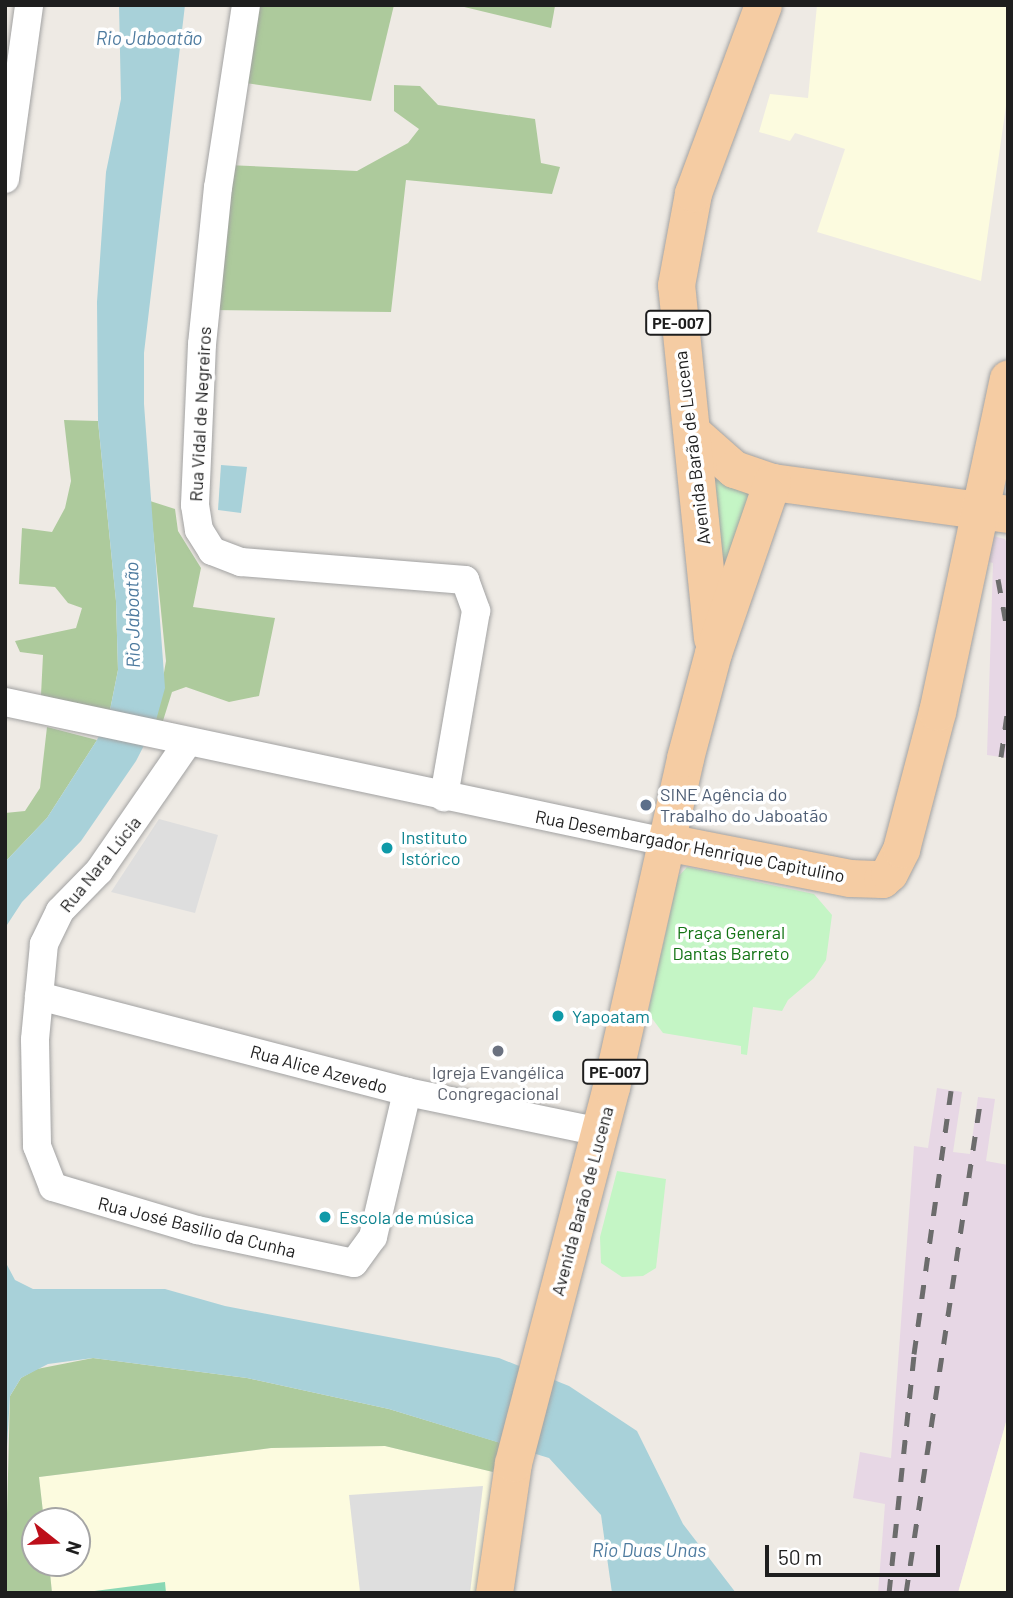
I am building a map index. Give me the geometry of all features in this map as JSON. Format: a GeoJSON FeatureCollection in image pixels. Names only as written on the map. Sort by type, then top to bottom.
{"type":"FeatureCollection","features":[{"type":"Feature","properties":{"kind":"main road","name":"Avenida Barão de Lucena"},"geometry":{"type":"LineString","coordinates":[[713,653],[693,433],[677,315],[682,239],[693,193],[763,5]]}},
{"type":"Feature","properties":{"kind":"main road"},"geometry":{"type":"LineString","coordinates":[[693,433],[734,469],[772,482],[995,512],[1008,379]]}},
{"type":"Feature","properties":{"kind":"main road","name":"Avenida Barão de Lucena"},"geometry":{"type":"LineString","coordinates":[[494,1593],[513,1463],[600,1132],[666,842],[713,653],[772,482]]}},
{"type":"Feature","properties":{"kind":"main road","name":"Rua Desembargador Henrique Capitulino"},"geometry":{"type":"LineString","coordinates":[[666,842],[850,878],[882,879],[889,873],[901,849],[937,712],[995,512]]}},
{"type":"Feature","properties":{"kind":"street"},"geometry":{"type":"LineString","coordinates":[[5,179],[29,5]]}},
{"type":"Feature","properties":{"kind":"street","name":"Rua Vidal de Negreiros"},"geometry":{"type":"LineString","coordinates":[[246,5],[218,187],[202,344],[195,505],[199,530],[212,551],[241,562],[465,580],[476,611],[444,797]]}},
{"type":"Feature","properties":{"kind":"street","name":"Rua Desembargador Henrique Capitulino"},"geometry":{"type":"LineString","coordinates":[[5,702],[666,842]]}},
{"type":"Feature","properties":{"kind":"street","name":"Rua Nara Lúcia"},"geometry":{"type":"LineString","coordinates":[[39,996],[44,944],[60,911],[99,872],[176,740]]}},
{"type":"Feature","properties":{"kind":"street","name":"Rua José Basilio da Cunha"},"geometry":{"type":"LineString","coordinates":[[39,996],[35,1040],[37,1146],[53,1187],[197,1230],[354,1263],[373,1237],[407,1092]]}},
{"type":"Feature","properties":{"kind":"street","name":"Rua Alice Azevedo"},"geometry":{"type":"LineString","coordinates":[[39,996],[407,1092],[600,1132]]}},
{"type":"Feature","properties":{"kind":"shaded area"},"geometry":{"type":"Polygon","coordinates":[[[817,5],[1008,5],[1008,92],[981,281],[817,232],[845,149],[795,133],[790,141],[759,132],[770,94],[808,98],[817,5]]]}},
{"type":"Feature","properties":{"kind":"shaded area"},"geometry":{"type":"Polygon","coordinates":[[[989,535],[1005,539],[1008,546],[1008,758],[987,755],[993,563],[985,561],[989,535]]]}},
{"type":"Feature","properties":{"kind":"shaded area"},"geometry":{"type":"Polygon","coordinates":[[[159,819],[218,835],[195,913],[111,892],[159,819]]]}},
{"type":"Feature","properties":{"kind":"shaded area"},"geometry":{"type":"Polygon","coordinates":[[[937,1088],[962,1092],[953,1152],[970,1154],[978,1097],[995,1099],[986,1161],[1008,1165],[1008,1415],[958,1593],[878,1593],[885,1504],[853,1498],[860,1452],[891,1458],[914,1146],[928,1148],[937,1088]]]}},
{"type":"Feature","properties":{"kind":"shaded area"},"geometry":{"type":"Polygon","coordinates":[[[1008,1415],[1008,1593],[958,1593],[1008,1415]]]}},
{"type":"Feature","properties":{"kind":"shaded area"},"geometry":{"type":"Polygon","coordinates":[[[385,1446],[493,1472],[476,1593],[52,1593],[50,1577],[91,1577],[91,1507],[42,1507],[39,1477],[272,1448],[385,1446]]]}},
{"type":"Feature","properties":{"kind":"shaded area"},"geometry":{"type":"Polygon","coordinates":[[[483,1486],[470,1593],[360,1592],[349,1495],[483,1486]]]}},
{"type":"Feature","properties":{"kind":"green space"},"geometry":{"type":"Polygon","coordinates":[[[250,5],[394,5],[371,101],[239,82],[250,5]]]}},
{"type":"Feature","properties":{"kind":"green space"},"geometry":{"type":"Polygon","coordinates":[[[456,5],[553,5],[555,6],[551,28],[456,5]]]}},
{"type":"Feature","properties":{"kind":"green space"},"geometry":{"type":"Polygon","coordinates":[[[394,85],[420,86],[438,105],[535,119],[541,163],[560,167],[552,194],[406,180],[391,312],[211,310],[227,165],[357,171],[408,143],[419,129],[394,111],[394,85]]]}},
{"type":"Feature","properties":{"kind":"green space"},"geometry":{"type":"Polygon","coordinates":[[[64,420],[98,421],[116,601],[118,670],[109,715],[41,695],[43,655],[20,652],[15,641],[76,628],[82,608],[68,603],[55,587],[19,584],[22,528],[52,532],[65,508],[71,481],[64,420]]]}},
{"type":"Feature","properties":{"kind":"green space"},"geometry":{"type":"Polygon","coordinates":[[[705,469],[737,489],[750,491],[714,612],[705,469]]]}},
{"type":"Feature","properties":{"kind":"green space"},"geometry":{"type":"Polygon","coordinates":[[[150,501],[175,509],[178,531],[201,568],[193,607],[275,618],[259,696],[229,702],[186,687],[172,692],[162,724],[155,724],[166,661],[150,501]]]}},
{"type":"Feature","properties":{"kind":"green space"},"geometry":{"type":"Polygon","coordinates":[[[47,727],[97,740],[47,818],[5,862],[5,813],[25,811],[40,788],[47,727]]]}},
{"type":"Feature","properties":{"kind":"green space","name":"Praça General Dantas Barreto"},"geometry":{"type":"Polygon","coordinates":[[[687,867],[814,894],[832,915],[826,960],[814,978],[788,1000],[782,1011],[753,1007],[747,1055],[741,1054],[741,1046],[663,1033],[648,1013],[678,877],[687,867]]]}},
{"type":"Feature","properties":{"kind":"green space"},"geometry":{"type":"Polygon","coordinates":[[[617,1171],[666,1179],[656,1268],[643,1276],[622,1277],[601,1263],[600,1237],[617,1171]]]}},
{"type":"Feature","properties":{"kind":"green space"},"geometry":{"type":"Polygon","coordinates":[[[93,1358],[247,1378],[389,1409],[501,1443],[493,1472],[385,1446],[271,1448],[39,1477],[42,1507],[21,1507],[21,1577],[50,1577],[52,1593],[5,1593],[10,1396],[21,1378],[37,1369],[93,1358]]]}},
{"type":"Feature","properties":{"kind":"green space"},"geometry":{"type":"Polygon","coordinates":[[[165,1582],[166,1593],[79,1593],[165,1582]]]}},
{"type":"Feature","properties":{"kind":"water","name":"Rio Jaboatão"},"geometry":{"type":"Polygon","coordinates":[[[119,5],[185,5],[144,353],[144,404],[165,688],[155,724],[136,761],[81,841],[22,902],[5,928],[5,862],[47,818],[97,740],[109,715],[118,670],[116,601],[98,421],[97,302],[106,172],[121,99],[119,5]]]}},
{"type":"Feature","properties":{"kind":"water"},"geometry":{"type":"Polygon","coordinates":[[[221,465],[247,467],[241,513],[218,510],[221,465]]]}},
{"type":"Feature","properties":{"kind":"water","name":"Rio Duas Unas"},"geometry":{"type":"Polygon","coordinates":[[[5,1209],[6,1263],[15,1280],[33,1289],[165,1289],[225,1306],[499,1358],[569,1386],[637,1431],[683,1524],[736,1593],[612,1593],[601,1515],[549,1458],[389,1409],[247,1378],[93,1358],[48,1364],[21,1378],[10,1396],[5,1481],[5,1209]]]}},
{"type":"Feature","properties":{"kind":"railway"},"geometry":{"type":"LineString","coordinates":[[998,579],[1008,634]]}},
{"type":"Feature","properties":{"kind":"railway"},"geometry":{"type":"LineString","coordinates":[[1001,757],[1008,707]]}},
{"type":"Feature","properties":{"kind":"railway"},"geometry":{"type":"LineString","coordinates":[[889,1593],[914,1354],[951,1091]]}},
{"type":"Feature","properties":{"kind":"railway"},"geometry":{"type":"LineString","coordinates":[[906,1593],[981,1097]]}},
{"type":"Feature","properties":{"kind":"place","name":"SINE Agência do Trabalho do Jaboatão"},"geometry":{"type":"Point","coordinates":[646,805]}},
{"type":"Feature","properties":{"kind":"place","name":"Instituto Istórico"},"geometry":{"type":"Point","coordinates":[387,848]}},
{"type":"Feature","properties":{"kind":"place","name":"Yapoatam"},"geometry":{"type":"Point","coordinates":[558,1016]}},
{"type":"Feature","properties":{"kind":"place","name":"Igreja Evangélica Congregacional"},"geometry":{"type":"Point","coordinates":[498,1051]}},
{"type":"Feature","properties":{"kind":"place","name":"Escola de música"},"geometry":{"type":"Point","coordinates":[325,1217]}}]}
